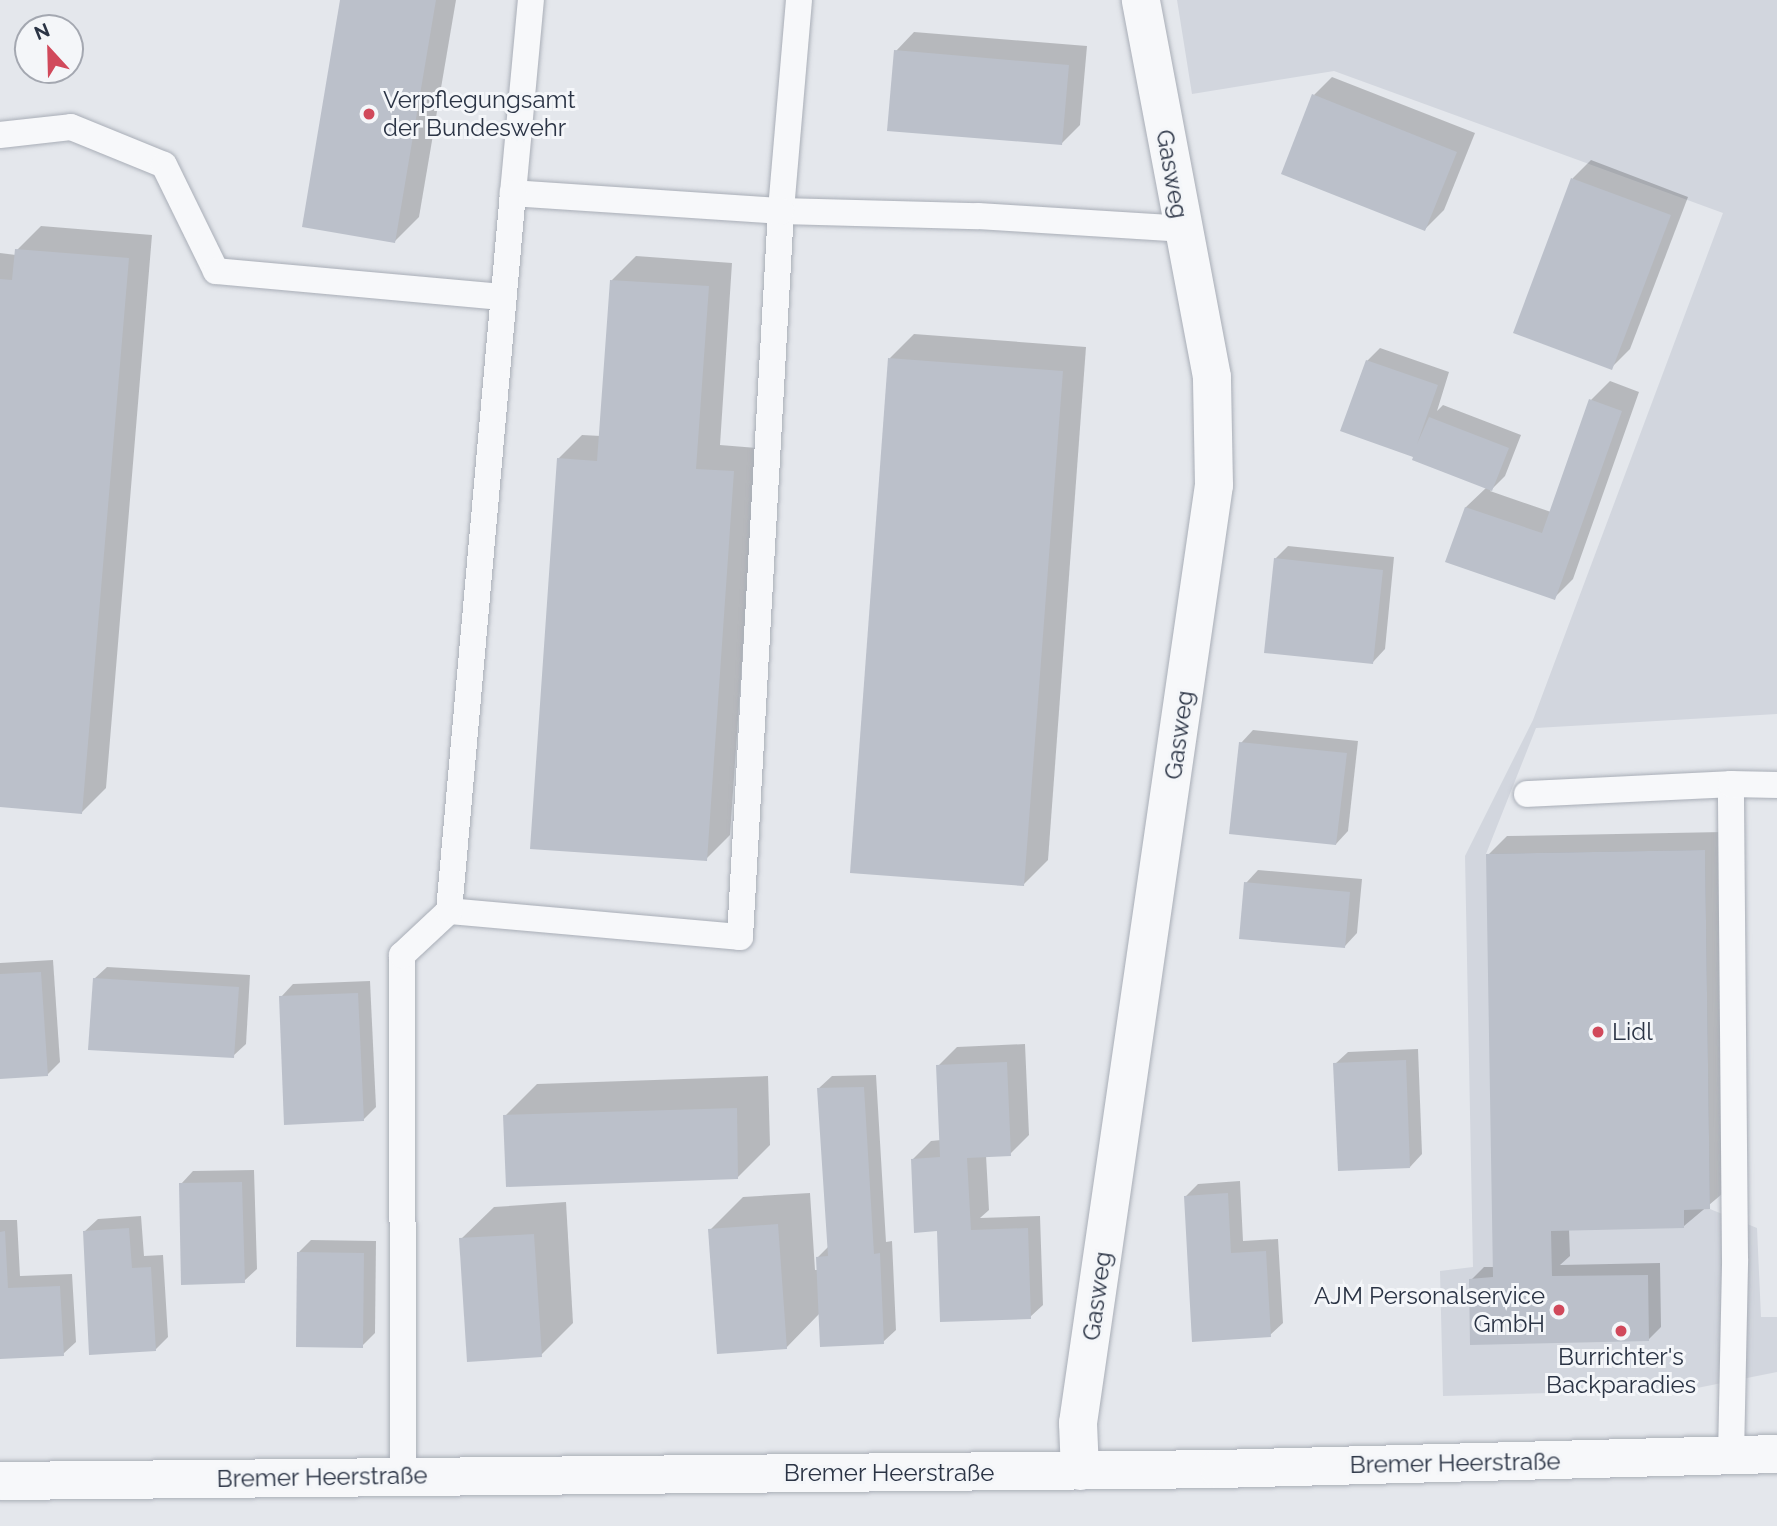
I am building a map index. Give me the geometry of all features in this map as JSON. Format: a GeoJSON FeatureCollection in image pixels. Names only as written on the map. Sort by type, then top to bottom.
{"type":"FeatureCollection","features":[{"type":"Feature","properties":{"kind":"street","name":"Gasweg"},"geometry":{"type":"LineString","coordinates":[[1080,1471],[1078,1423],[1214,485],[1212,377],[1141,0]]}},
{"type":"Feature","properties":{"kind":"street","name":"Bremer Heerstraße"},"geometry":{"type":"LineString","coordinates":[[0,1481],[1080,1471],[1777,1454]]}},
{"type":"Feature","properties":{"kind":"lane"},"geometry":{"type":"LineString","coordinates":[[403,1476],[402,955],[449,911],[531,0]]}},
{"type":"Feature","properties":{"kind":"lane"},"geometry":{"type":"LineString","coordinates":[[449,911],[740,937],[781,211],[799,0]]}},
{"type":"Feature","properties":{"kind":"lane"},"geometry":{"type":"LineString","coordinates":[[0,135],[71,127],[164,165],[216,271],[503,298]]}},
{"type":"Feature","properties":{"kind":"lane"},"geometry":{"type":"LineString","coordinates":[[513,193],[781,211],[978,216],[1182,229]]}},
{"type":"Feature","properties":{"kind":"lane"},"geometry":{"type":"LineString","coordinates":[[1527,794],[1731,784],[1777,785]]}},
{"type":"Feature","properties":{"kind":"lane"},"geometry":{"type":"LineString","coordinates":[[1731,784],[1735,1259],[1731,1456]]}},
{"type":"Feature","properties":{"kind":"shaded area"},"geometry":{"type":"Polygon","coordinates":[[[1177,0],[1777,0],[1777,714],[1536,728],[1486,854],[1705,850],[1710,1209],[1757,1228],[1761,1317],[1777,1317],[1777,1372],[1692,1389],[1443,1396],[1440,1271],[1473,1267],[1465,856],[1533,720],[1723,213],[1334,71],[1192,94],[1177,0]]]}},
{"type":"Feature","properties":{"kind":"building","name":"Verpflegungsamt der Bundeswehr"},"geometry":{"type":"Polygon","coordinates":[[[340,0],[436,0],[395,243],[302,227],[340,0]]]}},
{"type":"Feature","properties":{"kind":"building"},"geometry":{"type":"Polygon","coordinates":[[[894,50],[1069,65],[1062,145],[887,131],[894,50]]]}},
{"type":"Feature","properties":{"kind":"building"},"geometry":{"type":"Polygon","coordinates":[[[1312,94],[1457,152],[1425,231],[1281,174],[1312,94]]]}},
{"type":"Feature","properties":{"kind":"building"},"geometry":{"type":"Polygon","coordinates":[[[1571,178],[1671,215],[1612,370],[1513,333],[1571,178]]]}},
{"type":"Feature","properties":{"kind":"building"},"geometry":{"type":"Polygon","coordinates":[[[15,249],[129,258],[82,814],[0,807],[0,279],[12,280],[15,249]]]}},
{"type":"Feature","properties":{"kind":"building"},"geometry":{"type":"Polygon","coordinates":[[[610,280],[709,286],[696,469],[734,471],[707,861],[530,849],[557,458],[597,461],[610,280]]]}},
{"type":"Feature","properties":{"kind":"building"},"geometry":{"type":"Polygon","coordinates":[[[888,358],[1063,371],[1024,886],[850,873],[888,358]]]}},
{"type":"Feature","properties":{"kind":"building"},"geometry":{"type":"Polygon","coordinates":[[[1366,360],[1438,385],[1417,444],[1429,417],[1509,448],[1492,491],[1412,460],[1413,457],[1340,431],[1366,360]]]}},
{"type":"Feature","properties":{"kind":"building"},"geometry":{"type":"Polygon","coordinates":[[[1589,399],[1622,411],[1555,600],[1445,562],[1465,507],[1542,533],[1589,399]]]}},
{"type":"Feature","properties":{"kind":"building"},"geometry":{"type":"Polygon","coordinates":[[[1274,558],[1383,570],[1373,664],[1264,653],[1274,558]]]}},
{"type":"Feature","properties":{"kind":"building"},"geometry":{"type":"Polygon","coordinates":[[[1239,742],[1347,753],[1336,845],[1229,834],[1239,742]]]}},
{"type":"Feature","properties":{"kind":"building","name":"Lidl"},"geometry":{"type":"Polygon","coordinates":[[[1705,850],[1710,1209],[1684,1210],[1684,1228],[1551,1231],[1552,1276],[1648,1275],[1649,1341],[1470,1345],[1469,1279],[1493,1277],[1486,854],[1705,850]]]}},
{"type":"Feature","properties":{"kind":"building"},"geometry":{"type":"Polygon","coordinates":[[[1244,882],[1350,892],[1345,948],[1239,939],[1244,882]]]}},
{"type":"Feature","properties":{"kind":"building"},"geometry":{"type":"Polygon","coordinates":[[[41,972],[48,1076],[0,1079],[0,974],[41,972]]]}},
{"type":"Feature","properties":{"kind":"building"},"geometry":{"type":"Polygon","coordinates":[[[93,978],[239,987],[234,1058],[88,1050],[93,978]]]}},
{"type":"Feature","properties":{"kind":"building"},"geometry":{"type":"Polygon","coordinates":[[[358,993],[364,1121],[284,1125],[279,996],[358,993]]]}},
{"type":"Feature","properties":{"kind":"building"},"geometry":{"type":"Polygon","coordinates":[[[1406,1060],[1410,1168],[1338,1171],[1333,1063],[1406,1060]]]}},
{"type":"Feature","properties":{"kind":"building"},"geometry":{"type":"Polygon","coordinates":[[[1007,1062],[1011,1156],[967,1158],[971,1230],[1028,1228],[1031,1319],[940,1322],[937,1231],[914,1233],[911,1159],[940,1157],[936,1065],[1007,1062]]]}},
{"type":"Feature","properties":{"kind":"building"},"geometry":{"type":"Polygon","coordinates":[[[864,1087],[874,1254],[880,1253],[884,1344],[820,1347],[816,1257],[828,1256],[817,1088],[864,1087]]]}},
{"type":"Feature","properties":{"kind":"building"},"geometry":{"type":"Polygon","coordinates":[[[737,1108],[738,1179],[506,1187],[503,1115],[737,1108]]]}},
{"type":"Feature","properties":{"kind":"building"},"geometry":{"type":"Polygon","coordinates":[[[242,1182],[245,1283],[181,1285],[179,1183],[242,1182]]]}},
{"type":"Feature","properties":{"kind":"building"},"geometry":{"type":"Polygon","coordinates":[[[1228,1193],[1231,1253],[1266,1251],[1271,1337],[1192,1342],[1184,1196],[1228,1193]]]}},
{"type":"Feature","properties":{"kind":"building"},"geometry":{"type":"Polygon","coordinates":[[[778,1224],[787,1349],[717,1354],[708,1229],[778,1224]]]}},
{"type":"Feature","properties":{"kind":"building"},"geometry":{"type":"Polygon","coordinates":[[[129,1228],[132,1268],[151,1267],[156,1351],[89,1355],[83,1231],[129,1228]]]}},
{"type":"Feature","properties":{"kind":"building"},"geometry":{"type":"Polygon","coordinates":[[[5,1231],[8,1288],[60,1286],[64,1356],[0,1359],[0,1232],[5,1231]]]}},
{"type":"Feature","properties":{"kind":"building"},"geometry":{"type":"Polygon","coordinates":[[[534,1234],[542,1357],[467,1362],[459,1238],[534,1234]]]}},
{"type":"Feature","properties":{"kind":"building"},"geometry":{"type":"Polygon","coordinates":[[[297,1252],[364,1253],[363,1348],[296,1347],[297,1252]]]}},
{"type":"Feature","properties":{"kind":"place","name":"Verpflegungsamt der Bundeswehr"},"geometry":{"type":"Point","coordinates":[369,114]}},
{"type":"Feature","properties":{"kind":"place","name":"Lidl"},"geometry":{"type":"Point","coordinates":[1598,1032]}},
{"type":"Feature","properties":{"kind":"place","name":"AJM Personalservice GmbH"},"geometry":{"type":"Point","coordinates":[1559,1310]}},
{"type":"Feature","properties":{"kind":"place","name":"Burrichter's Backparadies"},"geometry":{"type":"Point","coordinates":[1621,1331]}}]}
